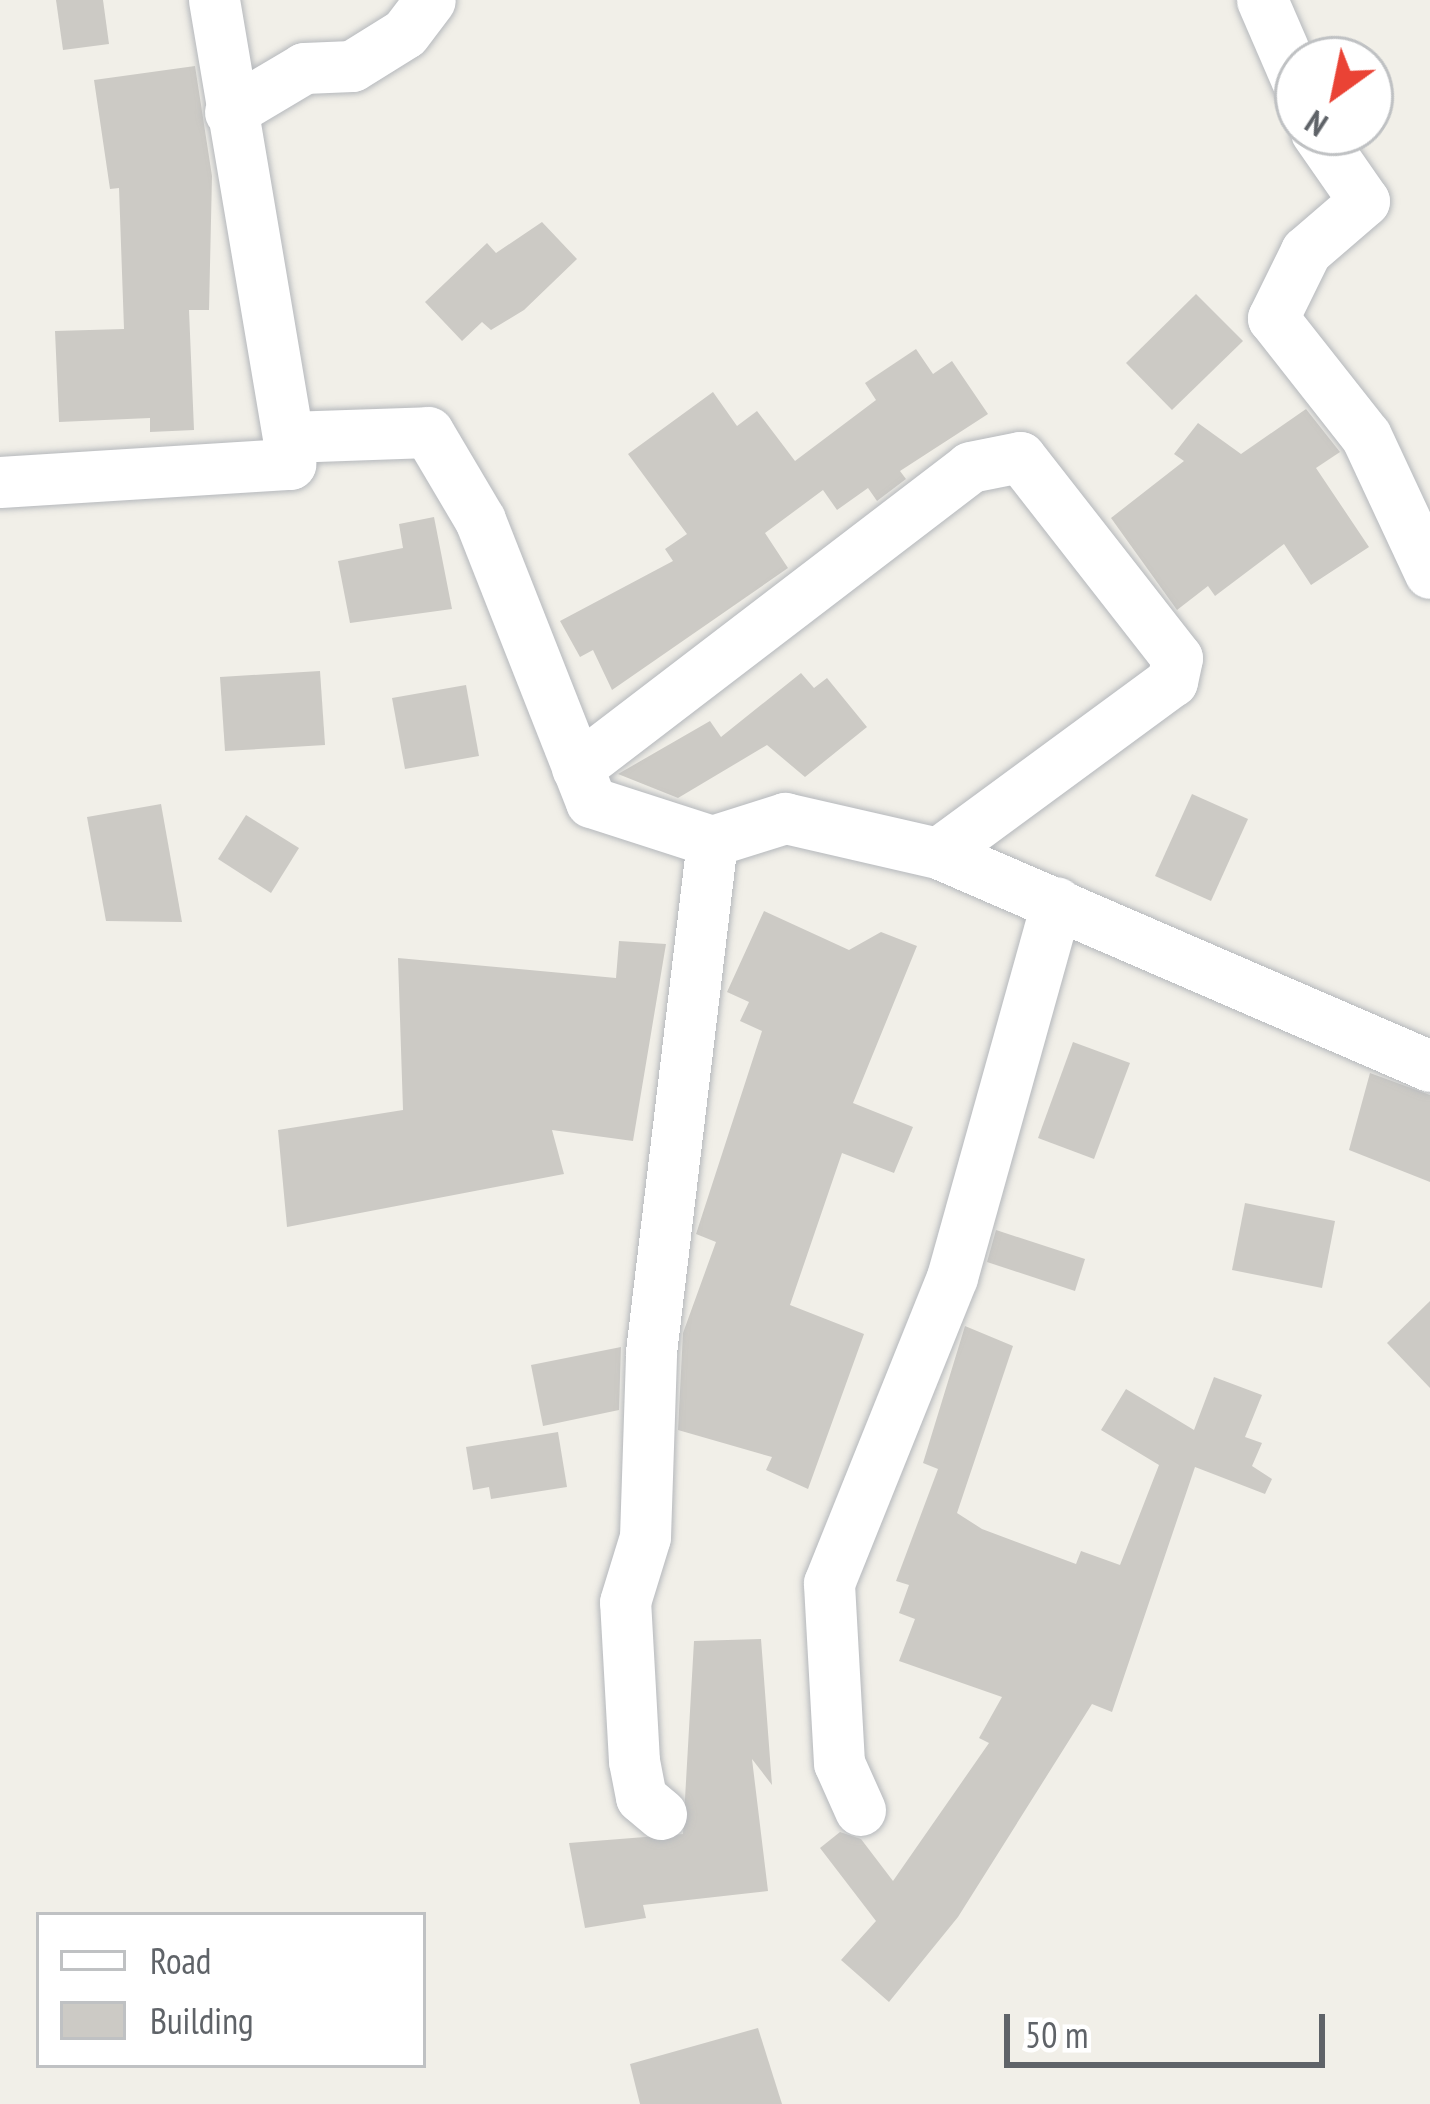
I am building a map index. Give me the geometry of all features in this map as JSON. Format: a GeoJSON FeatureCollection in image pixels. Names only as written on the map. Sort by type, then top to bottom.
{"type":"FeatureCollection","features":[{"type":"Feature","properties":{"kind":"street"},"geometry":{"type":"LineString","coordinates":[[0,482],[290,464],[214,0]]}},
{"type":"Feature","properties":{"kind":"street"},"geometry":{"type":"LineString","coordinates":[[230,112],[304,68],[352,66],[405,33],[430,0]]}},
{"type":"Feature","properties":{"kind":"street"},"geometry":{"type":"LineString","coordinates":[[1262,0],[1278,36]]}},
{"type":"Feature","properties":{"kind":"street"},"geometry":{"type":"LineString","coordinates":[[1333,156],[1364,201],[1306,251],[1273,318],[1366,436],[1430,573]]}},
{"type":"Feature","properties":{"kind":"street"},"geometry":{"type":"LineString","coordinates":[[288,437],[428,433],[480,520],[591,802],[712,841],[785,818],[938,853],[1430,1066]]}},
{"type":"Feature","properties":{"kind":"street"},"geometry":{"type":"LineString","coordinates":[[578,768],[970,467],[1020,457],[1177,658],[1172,681],[938,853]]}},
{"type":"Feature","properties":{"kind":"street"},"geometry":{"type":"LineString","coordinates":[[661,1814],[641,1797],[634,1760],[625,1602],[645,1537],[651,1352],[712,841]]}},
{"type":"Feature","properties":{"kind":"street"},"geometry":{"type":"LineString","coordinates":[[860,1810],[839,1763],[829,1583],[952,1277],[1057,902]]}},
{"type":"Feature","properties":{"kind":"building"},"geometry":{"type":"Polygon","coordinates":[[[56,0],[103,0],[109,44],[63,50],[56,0]]]}},
{"type":"Feature","properties":{"kind":"building"},"geometry":{"type":"Polygon","coordinates":[[[195,66],[212,176],[209,310],[189,310],[194,430],[150,432],[150,418],[59,422],[55,331],[124,329],[119,188],[110,189],[94,80],[195,66]]]}},
{"type":"Feature","properties":{"kind":"building"},"geometry":{"type":"Polygon","coordinates":[[[542,222],[577,259],[524,310],[491,330],[482,322],[462,341],[425,302],[487,243],[496,253],[542,222]]]}},
{"type":"Feature","properties":{"kind":"building"},"geometry":{"type":"Polygon","coordinates":[[[1196,294],[1243,341],[1172,410],[1126,363],[1196,294]]]}},
{"type":"Feature","properties":{"kind":"building"},"geometry":{"type":"Polygon","coordinates":[[[916,349],[933,374],[952,361],[988,414],[900,471],[906,479],[877,501],[868,488],[837,510],[823,490],[765,533],[788,568],[612,690],[593,650],[580,657],[560,621],[673,561],[665,549],[687,534],[628,454],[713,392],[737,426],[757,411],[795,461],[876,400],[865,383],[916,349]]]}},
{"type":"Feature","properties":{"kind":"building"},"geometry":{"type":"Polygon","coordinates":[[[1306,409],[1340,452],[1316,468],[1369,547],[1311,585],[1284,544],[1215,596],[1208,586],[1177,610],[1111,518],[1184,461],[1174,454],[1198,423],[1241,454],[1306,409]]]}},
{"type":"Feature","properties":{"kind":"building"},"geometry":{"type":"Polygon","coordinates":[[[434,517],[452,609],[350,623],[338,561],[403,548],[399,524],[434,517]]]}},
{"type":"Feature","properties":{"kind":"building"},"geometry":{"type":"Polygon","coordinates":[[[320,671],[325,745],[225,751],[220,677],[320,671]]]}},
{"type":"Feature","properties":{"kind":"building"},"geometry":{"type":"Polygon","coordinates":[[[801,673],[814,688],[827,678],[867,727],[805,777],[767,745],[678,798],[618,774],[710,721],[721,737],[801,673]]]}},
{"type":"Feature","properties":{"kind":"building"},"geometry":{"type":"Polygon","coordinates":[[[466,685],[479,756],[405,769],[392,698],[466,685]]]}},
{"type":"Feature","properties":{"kind":"building"},"geometry":{"type":"Polygon","coordinates":[[[1192,794],[1248,819],[1211,901],[1155,876],[1192,794]]]}},
{"type":"Feature","properties":{"kind":"building"},"geometry":{"type":"Polygon","coordinates":[[[161,804],[182,922],[106,921],[87,817],[161,804]]]}},
{"type":"Feature","properties":{"kind":"building"},"geometry":{"type":"Polygon","coordinates":[[[246,815],[299,848],[271,893],[218,859],[246,815]]]}},
{"type":"Feature","properties":{"kind":"building"},"geometry":{"type":"Polygon","coordinates":[[[764,911],[849,950],[881,932],[917,946],[853,1103],[913,1127],[894,1173],[842,1153],[790,1305],[864,1334],[808,1489],[766,1470],[772,1457],[678,1430],[683,1333],[716,1242],[696,1234],[762,1031],[740,1021],[749,1002],[727,992],[764,911]]]}},
{"type":"Feature","properties":{"kind":"building"},"geometry":{"type":"Polygon","coordinates":[[[619,941],[666,944],[633,1141],[552,1130],[564,1174],[287,1227],[278,1130],[403,1110],[398,958],[616,978],[619,941]]]}},
{"type":"Feature","properties":{"kind":"building"},"geometry":{"type":"Polygon","coordinates":[[[1073,1042],[1130,1063],[1094,1159],[1038,1138],[1073,1042]]]}},
{"type":"Feature","properties":{"kind":"building"},"geometry":{"type":"Polygon","coordinates":[[[1370,1073],[1430,1095],[1430,1182],[1349,1150],[1370,1073]]]}},
{"type":"Feature","properties":{"kind":"building"},"geometry":{"type":"Polygon","coordinates":[[[1245,1203],[1335,1221],[1322,1288],[1232,1270],[1245,1203]]]}},
{"type":"Feature","properties":{"kind":"building"},"geometry":{"type":"Polygon","coordinates":[[[996,1230],[1085,1259],[1075,1291],[987,1262],[996,1230]]]}},
{"type":"Feature","properties":{"kind":"building"},"geometry":{"type":"Polygon","coordinates":[[[1430,1301],[1430,1388],[1387,1343],[1430,1301]]]}},
{"type":"Feature","properties":{"kind":"building"},"geometry":{"type":"Polygon","coordinates":[[[965,1326],[1013,1346],[957,1513],[982,1529],[1076,1564],[1081,1551],[1120,1565],[1159,1465],[1101,1430],[1126,1389],[1194,1430],[1214,1377],[1262,1395],[1245,1437],[1262,1443],[1252,1466],[1272,1479],[1265,1494],[1195,1467],[1112,1712],[1092,1704],[958,1917],[889,2002],[841,1960],[876,1921],[820,1848],[840,1832],[861,1839],[893,1881],[989,1743],[979,1738],[1002,1697],[899,1661],[915,1619],[899,1613],[909,1585],[896,1581],[938,1469],[923,1463],[965,1326]]]}},
{"type":"Feature","properties":{"kind":"building"},"geometry":{"type":"Polygon","coordinates":[[[621,1347],[619,1410],[543,1426],[531,1365],[621,1347]]]}},
{"type":"Feature","properties":{"kind":"building"},"geometry":{"type":"Polygon","coordinates":[[[558,1432],[567,1487],[491,1499],[489,1487],[473,1490],[466,1447],[558,1432]]]}},
{"type":"Feature","properties":{"kind":"building"},"geometry":{"type":"Polygon","coordinates":[[[761,1639],[772,1785],[752,1759],[768,1891],[643,1905],[646,1918],[585,1928],[569,1843],[683,1834],[694,1641],[761,1639]]]}},
{"type":"Feature","properties":{"kind":"building"},"geometry":{"type":"Polygon","coordinates":[[[758,2028],[782,2104],[640,2104],[630,2064],[758,2028]]]}}]}
